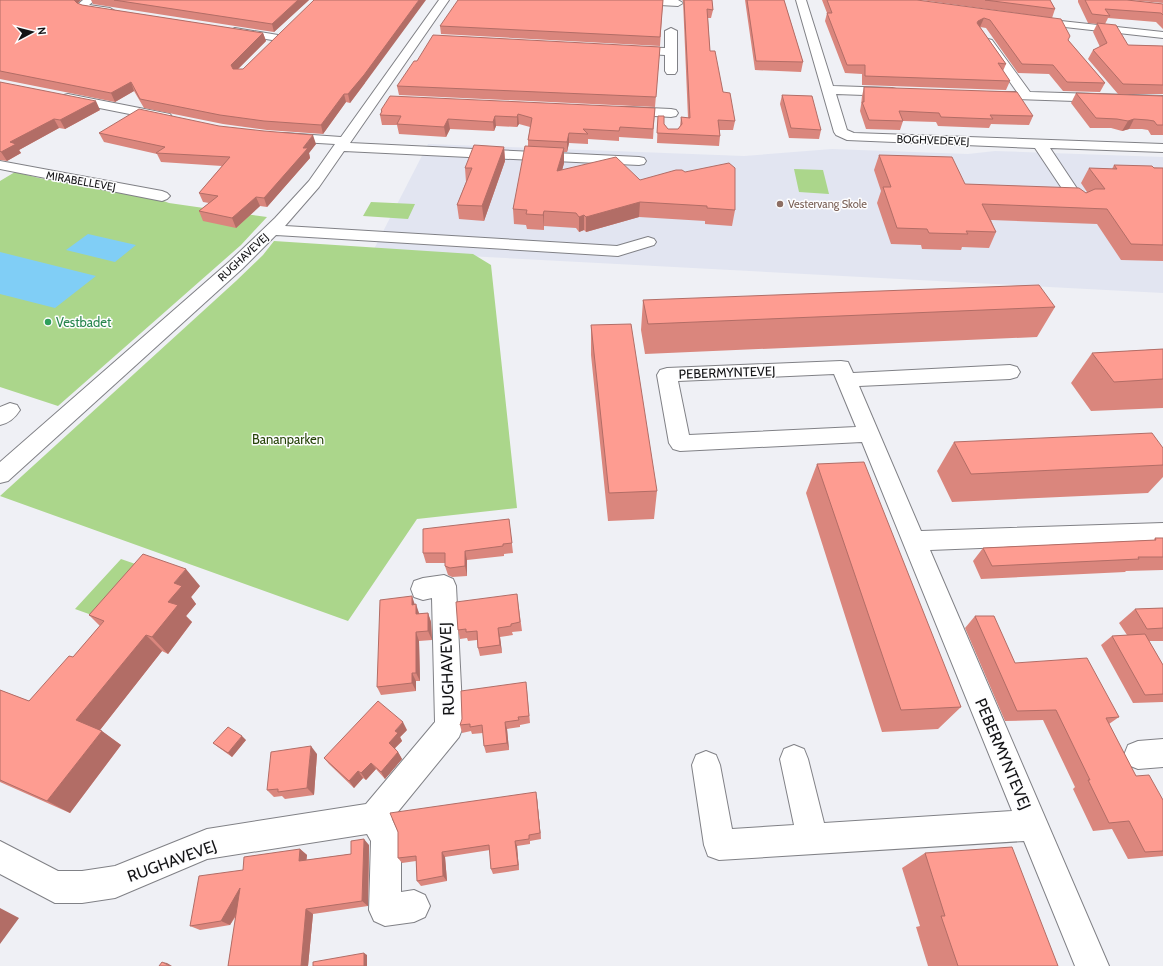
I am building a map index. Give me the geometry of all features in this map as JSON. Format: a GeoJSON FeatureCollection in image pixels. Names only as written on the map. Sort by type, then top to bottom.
{"type":"FeatureCollection","features":[{"type":"Feature","properties":{"kind":"street"},"geometry":{"type":"LineString","coordinates":[[90,0],[82,5],[86,8],[124,14]]}},
{"type":"Feature","properties":{"kind":"street","name":"RUGHAVEVEJ"},"geometry":{"type":"LineString","coordinates":[[0,475],[236,265],[272,230],[314,184],[343,144],[383,99],[425,39],[444,0]]}},
{"type":"Feature","properties":{"kind":"street"},"geometry":{"type":"LineString","coordinates":[[623,0],[678,3]]}},
{"type":"Feature","properties":{"kind":"street","name":"BOGHVEDEVEJ"},"geometry":{"type":"LineString","coordinates":[[801,0],[841,132],[852,137],[1163,148]]}},
{"type":"Feature","properties":{"kind":"street"},"geometry":{"type":"LineString","coordinates":[[1024,19],[1086,28],[1163,35]]}},
{"type":"Feature","properties":{"kind":"street"},"geometry":{"type":"LineString","coordinates":[[224,30],[280,35],[267,48]]}},
{"type":"Feature","properties":{"kind":"street"},"geometry":{"type":"LineString","coordinates":[[671,31],[671,71]]}},
{"type":"Feature","properties":{"kind":"street"},"geometry":{"type":"LineString","coordinates":[[981,31],[1026,96]]}},
{"type":"Feature","properties":{"kind":"street"},"geometry":{"type":"LineString","coordinates":[[615,49],[671,52]]}},
{"type":"Feature","properties":{"kind":"street"},"geometry":{"type":"LineString","coordinates":[[1105,88],[1114,99]]}},
{"type":"Feature","properties":{"kind":"street"},"geometry":{"type":"LineString","coordinates":[[829,90],[908,93]]}},
{"type":"Feature","properties":{"kind":"street"},"geometry":{"type":"LineString","coordinates":[[54,95],[177,120]]}},
{"type":"Feature","properties":{"kind":"street"},"geometry":{"type":"LineString","coordinates":[[979,95],[1163,100]]}},
{"type":"Feature","properties":{"kind":"street"},"geometry":{"type":"LineString","coordinates":[[617,110],[671,108],[672,127]]}},
{"type":"Feature","properties":{"kind":"street"},"geometry":{"type":"LineString","coordinates":[[275,136],[343,144],[639,162]]}},
{"type":"Feature","properties":{"kind":"street"},"geometry":{"type":"LineString","coordinates":[[1040,144],[1078,202]]}},
{"type":"Feature","properties":{"kind":"street","name":"MIRABELLEVEJ"},"geometry":{"type":"LineString","coordinates":[[0,165],[162,196]]}},
{"type":"Feature","properties":{"kind":"street"},"geometry":{"type":"LineString","coordinates":[[272,230],[618,251],[648,242]]}},
{"type":"Feature","properties":{"kind":"street","name":"PEBERMYNTEVEJ"},"geometry":{"type":"LineString","coordinates":[[869,434],[680,444],[667,375],[841,367],[1092,966]]}},
{"type":"Feature","properties":{"kind":"street"},"geometry":{"type":"LineString","coordinates":[[846,380],[1010,372]]}},
{"type":"Feature","properties":{"kind":"street"},"geometry":{"type":"LineString","coordinates":[[914,542],[1163,532]]}},
{"type":"Feature","properties":{"kind":"street","name":"RUGHAVEVEJ"},"geometry":{"type":"LineString","coordinates":[[0,857],[55,886],[82,887],[115,882],[207,844],[374,818],[449,727],[444,586],[423,589]]}},
{"type":"Feature","properties":{"kind":"street"},"geometry":{"type":"LineString","coordinates":[[794,759],[813,839]]}},
{"type":"Feature","properties":{"kind":"street"},"geometry":{"type":"LineString","coordinates":[[706,765],[719,845],[1033,825]]}},
{"type":"Feature","properties":{"kind":"street"},"geometry":{"type":"LineString","coordinates":[[374,818],[386,838],[384,910],[414,906]]}},
{"type":"Feature","properties":{"kind":"shaded area","name":"Vestervang Skole"},"geometry":{"type":"Polygon","coordinates":[[[428,144],[744,156],[832,149],[968,154],[995,151],[1163,157],[1163,293],[373,251],[428,144]]]}},
{"type":"Feature","properties":{"kind":"green space"},"geometry":{"type":"Polygon","coordinates":[[[794,169],[823,170],[829,194],[799,192],[794,169]]]}},
{"type":"Feature","properties":{"kind":"green space","name":"Vestbadet"},"geometry":{"type":"Polygon","coordinates":[[[15,172],[39,178],[158,199],[169,203],[267,217],[241,245],[58,406],[0,387],[0,181],[15,172]]]}},
{"type":"Feature","properties":{"kind":"green space"},"geometry":{"type":"Polygon","coordinates":[[[371,202],[415,204],[408,219],[363,216],[371,202]]]}},
{"type":"Feature","properties":{"kind":"green space","name":"Bananparken"},"geometry":{"type":"Polygon","coordinates":[[[274,241],[473,254],[491,265],[517,508],[417,519],[348,621],[0,496],[236,281],[263,255],[274,241]]]}},
{"type":"Feature","properties":{"kind":"green space"},"geometry":{"type":"Polygon","coordinates":[[[121,559],[144,567],[100,618],[75,609],[121,559]]]}},
{"type":"Feature","properties":{"kind":"water"},"geometry":{"type":"Polygon","coordinates":[[[88,234],[136,245],[115,262],[66,250],[88,234]]]}},
{"type":"Feature","properties":{"kind":"water"},"geometry":{"type":"Polygon","coordinates":[[[0,252],[96,276],[55,308],[0,294],[0,252]]]}},
{"type":"Feature","properties":{"kind":"building"},"geometry":{"type":"Polygon","coordinates":[[[0,0],[74,0],[82,5],[263,33],[231,65],[233,69],[243,69],[314,0],[419,0],[364,75],[348,94],[344,94],[321,125],[264,121],[220,115],[140,99],[131,82],[111,93],[0,71],[0,0]]]}},
{"type":"Feature","properties":{"kind":"building"},"geometry":{"type":"Polygon","coordinates":[[[114,0],[298,0],[272,24],[114,0]]]}},
{"type":"Feature","properties":{"kind":"building"},"geometry":{"type":"Polygon","coordinates":[[[458,0],[663,0],[660,37],[440,26],[458,0]]]}},
{"type":"Feature","properties":{"kind":"building"},"geometry":{"type":"Polygon","coordinates":[[[684,0],[712,0],[713,10],[707,9],[710,51],[715,51],[723,92],[730,93],[735,121],[718,120],[720,136],[657,133],[658,116],[664,116],[664,124],[668,129],[678,129],[682,124],[681,117],[690,118],[684,0]]]}},
{"type":"Feature","properties":{"kind":"building"},"geometry":{"type":"Polygon","coordinates":[[[747,0],[784,0],[803,62],[756,61],[747,0]]]}},
{"type":"Feature","properties":{"kind":"building"},"geometry":{"type":"Polygon","coordinates":[[[827,0],[917,0],[1061,19],[1070,36],[1068,40],[1105,83],[1067,82],[1053,65],[1022,64],[990,20],[984,18],[977,23],[1006,64],[998,63],[1010,81],[865,76],[865,65],[847,65],[827,13],[832,13],[827,0]]]}},
{"type":"Feature","properties":{"kind":"building"},"geometry":{"type":"Polygon","coordinates":[[[985,0],[1050,0],[1055,9],[985,0]]]}},
{"type":"Feature","properties":{"kind":"building"},"geometry":{"type":"Polygon","coordinates":[[[1085,0],[1127,0],[1163,4],[1163,15],[1161,13],[1105,9],[1110,16],[1092,14],[1085,0]]]}},
{"type":"Feature","properties":{"kind":"building"},"geometry":{"type":"Polygon","coordinates":[[[1097,23],[1116,25],[1128,45],[1163,46],[1163,85],[1123,84],[1093,50],[1107,43],[1097,23]]]}},
{"type":"Feature","properties":{"kind":"building"},"geometry":{"type":"Polygon","coordinates":[[[433,35],[660,47],[656,97],[397,86],[414,61],[417,61],[433,35]]]}},
{"type":"Feature","properties":{"kind":"building"},"geometry":{"type":"Polygon","coordinates":[[[0,82],[96,101],[60,120],[54,119],[10,142],[16,144],[1,152],[0,82]]]}},
{"type":"Feature","properties":{"kind":"building"},"geometry":{"type":"Polygon","coordinates":[[[864,87],[1017,92],[1033,116],[990,115],[993,119],[941,117],[939,113],[899,111],[903,121],[869,120],[862,102],[864,102],[864,87]]]}},
{"type":"Feature","properties":{"kind":"building"},"geometry":{"type":"Polygon","coordinates":[[[1076,93],[1163,96],[1163,125],[1157,125],[1154,121],[1148,120],[1134,119],[1128,121],[1096,118],[1076,93]]]}},
{"type":"Feature","properties":{"kind":"building"},"geometry":{"type":"Polygon","coordinates":[[[782,95],[812,96],[821,130],[791,128],[782,95]]]}},
{"type":"Feature","properties":{"kind":"building"},"geometry":{"type":"Polygon","coordinates":[[[390,96],[655,108],[653,129],[620,127],[619,131],[583,129],[588,134],[569,133],[567,142],[528,140],[532,118],[518,114],[517,117],[495,116],[493,122],[448,119],[444,127],[397,124],[401,116],[380,115],[381,110],[390,96]]]}},
{"type":"Feature","properties":{"kind":"building"},"geometry":{"type":"Polygon","coordinates":[[[139,109],[219,126],[313,135],[303,148],[308,148],[264,198],[256,197],[232,218],[199,211],[218,196],[199,193],[230,157],[156,153],[165,147],[99,133],[139,109]]]}},
{"type":"Feature","properties":{"kind":"building"},"geometry":{"type":"Polygon","coordinates":[[[474,145],[504,147],[482,206],[457,205],[472,168],[465,168],[474,145]]]}},
{"type":"Feature","properties":{"kind":"building"},"geometry":{"type":"Polygon","coordinates":[[[525,146],[564,148],[557,171],[616,157],[640,180],[676,170],[682,170],[685,172],[729,163],[735,168],[735,210],[707,208],[707,206],[640,202],[586,217],[584,215],[579,217],[576,213],[544,211],[543,215],[526,214],[527,210],[513,209],[525,146]]]}},
{"type":"Feature","properties":{"kind":"building"},"geometry":{"type":"Polygon","coordinates":[[[879,155],[952,157],[965,184],[1079,188],[1086,193],[1095,189],[1105,189],[1089,168],[1117,169],[1114,165],[1152,166],[1154,168],[1163,168],[1163,245],[1131,244],[1107,209],[982,204],[996,232],[966,231],[968,234],[929,233],[927,229],[897,228],[883,187],[891,187],[879,155]]]}},
{"type":"Feature","properties":{"kind":"building"},"geometry":{"type":"Polygon","coordinates":[[[1039,285],[1055,307],[648,324],[643,300],[1039,285]]]}},
{"type":"Feature","properties":{"kind":"building"},"geometry":{"type":"Polygon","coordinates":[[[631,324],[657,491],[609,493],[591,325],[631,324]]]}},
{"type":"Feature","properties":{"kind":"building"},"geometry":{"type":"Polygon","coordinates":[[[1163,349],[1163,379],[1114,382],[1092,353],[1163,349]]]}},
{"type":"Feature","properties":{"kind":"building"},"geometry":{"type":"Polygon","coordinates":[[[1152,433],[1163,448],[1163,465],[971,474],[954,442],[1152,433]]]}},
{"type":"Feature","properties":{"kind":"building"},"geometry":{"type":"Polygon","coordinates":[[[864,462],[961,707],[901,710],[817,464],[864,462]]]}},
{"type":"Feature","properties":{"kind":"building"},"geometry":{"type":"Polygon","coordinates":[[[509,519],[512,543],[503,544],[503,546],[465,551],[465,566],[450,568],[445,566],[445,553],[423,553],[423,529],[509,519]]]}},
{"type":"Feature","properties":{"kind":"building"},"geometry":{"type":"Polygon","coordinates":[[[1155,538],[1163,538],[1163,557],[1138,557],[1139,559],[992,566],[983,548],[1156,540],[1155,538]]]}},
{"type":"Feature","properties":{"kind":"building"},"geometry":{"type":"Polygon","coordinates":[[[143,554],[186,569],[174,583],[182,586],[168,602],[178,605],[152,637],[146,635],[76,720],[102,731],[47,801],[0,780],[0,690],[29,701],[69,656],[73,657],[104,621],[89,615],[143,554]]]}},
{"type":"Feature","properties":{"kind":"building"},"geometry":{"type":"Polygon","coordinates":[[[517,594],[520,622],[511,624],[511,626],[498,628],[500,645],[478,648],[477,631],[466,632],[466,629],[458,630],[456,602],[517,594]]]}},
{"type":"Feature","properties":{"kind":"building"},"geometry":{"type":"Polygon","coordinates":[[[412,596],[412,605],[416,604],[416,614],[428,613],[428,631],[416,632],[416,673],[412,673],[412,683],[377,687],[380,600],[412,596]]]}},
{"type":"Feature","properties":{"kind":"building"},"geometry":{"type":"Polygon","coordinates":[[[1163,608],[1163,628],[1147,629],[1135,609],[1163,608]]]}},
{"type":"Feature","properties":{"kind":"building"},"geometry":{"type":"Polygon","coordinates":[[[975,616],[994,616],[1015,663],[1087,658],[1119,717],[1106,718],[1136,776],[1149,775],[1163,800],[1163,851],[1145,852],[1129,821],[1109,823],[1056,710],[1017,711],[975,616]]]}},
{"type":"Feature","properties":{"kind":"building"},"geometry":{"type":"Polygon","coordinates":[[[1145,634],[1163,665],[1163,694],[1145,695],[1112,636],[1145,634]]]}},
{"type":"Feature","properties":{"kind":"building"},"geometry":{"type":"Polygon","coordinates":[[[526,682],[529,716],[518,717],[519,720],[505,722],[507,743],[484,746],[482,725],[470,727],[470,724],[460,725],[462,719],[461,691],[526,682]]]}},
{"type":"Feature","properties":{"kind":"building"},"geometry":{"type":"Polygon","coordinates":[[[378,701],[403,722],[395,731],[398,733],[389,743],[398,752],[381,772],[371,763],[361,773],[358,771],[349,781],[324,758],[378,701]]]}},
{"type":"Feature","properties":{"kind":"building"},"geometry":{"type":"Polygon","coordinates":[[[228,727],[242,736],[228,753],[213,743],[228,727]]]}},
{"type":"Feature","properties":{"kind":"building"},"geometry":{"type":"Polygon","coordinates":[[[311,746],[307,788],[278,792],[278,789],[267,790],[271,752],[311,746]]]}},
{"type":"Feature","properties":{"kind":"building"},"geometry":{"type":"Polygon","coordinates":[[[536,792],[540,833],[529,835],[529,839],[515,841],[518,865],[491,869],[489,845],[442,852],[443,876],[417,881],[416,856],[398,858],[398,832],[390,813],[536,792]]]}},
{"type":"Feature","properties":{"kind":"building"},"geometry":{"type":"Polygon","coordinates":[[[364,839],[362,901],[306,909],[301,966],[228,966],[240,888],[221,921],[190,926],[199,876],[243,870],[244,857],[300,849],[299,861],[351,854],[351,841],[364,839]]]}},
{"type":"Feature","properties":{"kind":"building"},"geometry":{"type":"Polygon","coordinates":[[[1012,847],[1058,966],[958,966],[941,916],[945,916],[925,853],[1012,847]]]}},
{"type":"Feature","properties":{"kind":"building"},"geometry":{"type":"Polygon","coordinates":[[[364,953],[364,966],[313,966],[313,962],[364,953]]]}},
{"type":"Feature","properties":{"kind":"building"},"geometry":{"type":"Polygon","coordinates":[[[162,962],[170,966],[159,966],[162,962]]]}},
{"type":"Feature","properties":{"kind":"place","name":"Vestervang Skole"},"geometry":{"type":"Point","coordinates":[780,204]}},
{"type":"Feature","properties":{"kind":"place","name":"Vestbadet"},"geometry":{"type":"Point","coordinates":[48,322]}}]}
